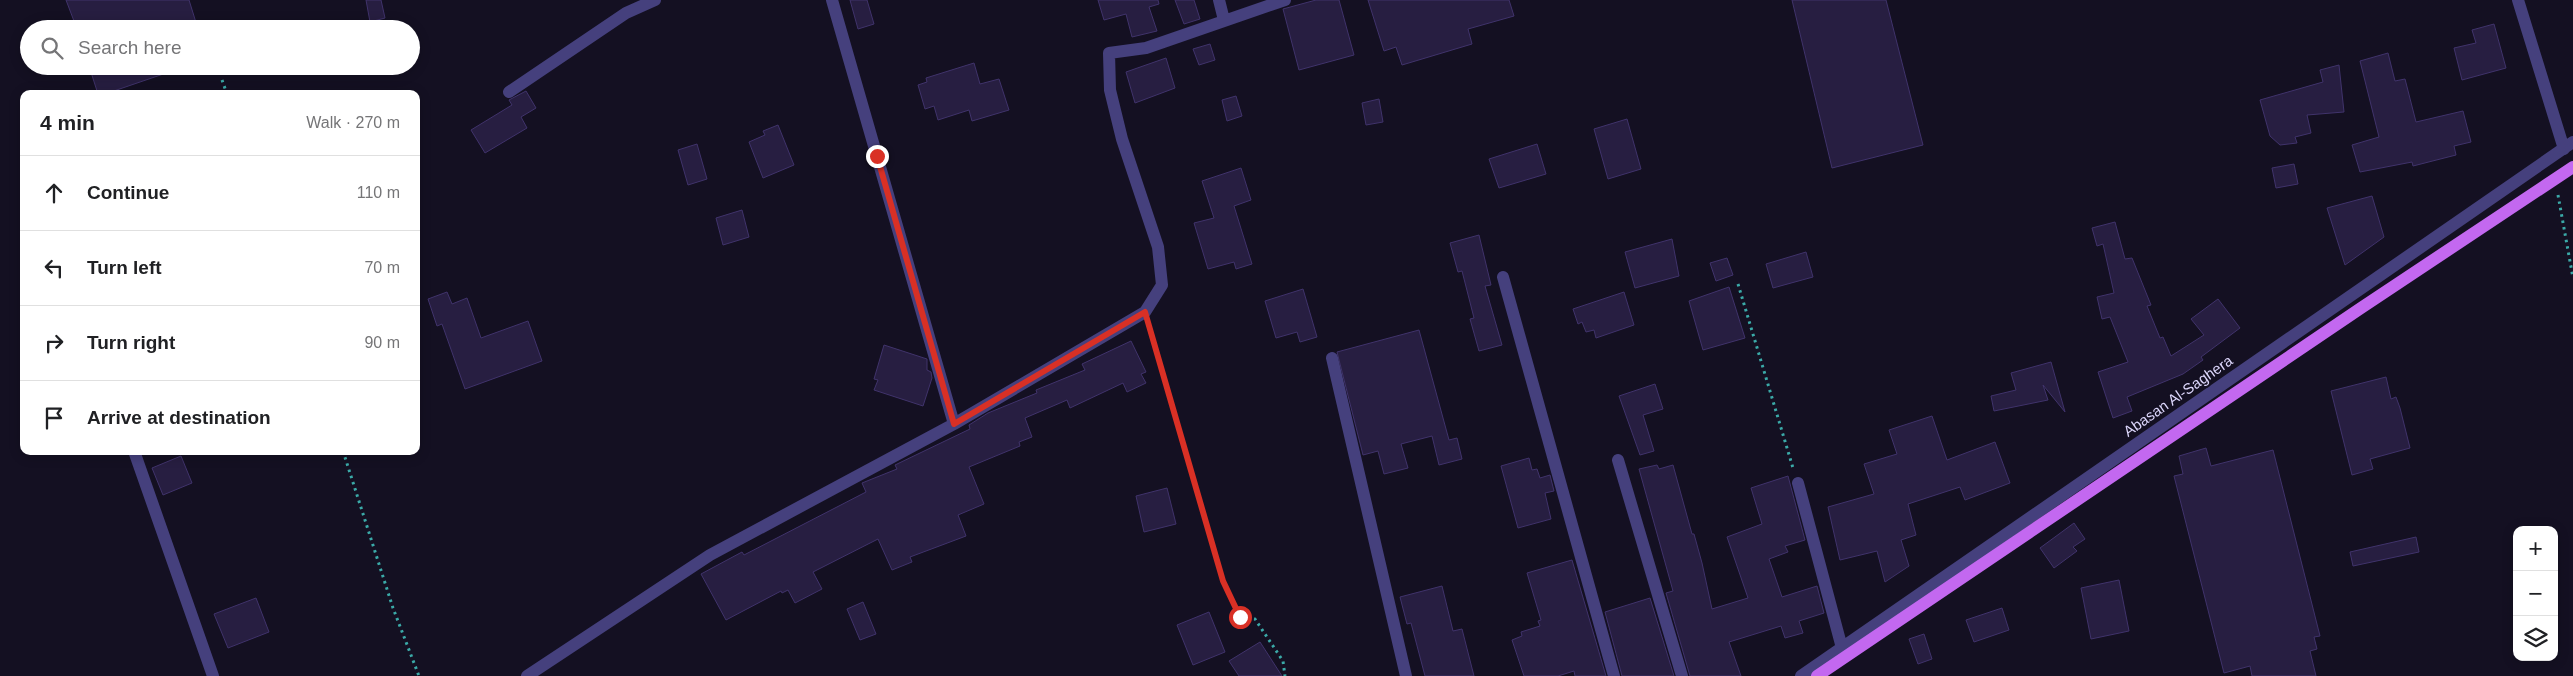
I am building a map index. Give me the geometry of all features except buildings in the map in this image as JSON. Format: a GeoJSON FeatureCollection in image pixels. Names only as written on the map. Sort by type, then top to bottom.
{"type":"FeatureCollection","features":[{"type":"Feature","properties":{"kind":"main road","name":"Abasan Al-Saghera"},"geometry":{"type":"LineString","coordinates":[[1816,676],[2328,329],[2573,167]]}},
{"type":"Feature","properties":{"kind":"street"},"geometry":{"type":"LineString","coordinates":[[509,92],[626,13],[655,0]]}},
{"type":"Feature","properties":{"kind":"street"},"geometry":{"type":"LineString","coordinates":[[832,0],[954,424]]}},
{"type":"Feature","properties":{"kind":"street"},"geometry":{"type":"LineString","coordinates":[[1219,0],[1224,20]]}},
{"type":"Feature","properties":{"kind":"street"},"geometry":{"type":"LineString","coordinates":[[527,676],[710,555],[954,424],[1145,312],[1162,285],[1158,247],[1122,139],[1110,90],[1109,54],[1146,48],[1285,0]]}},
{"type":"Feature","properties":{"kind":"street"},"geometry":{"type":"LineString","coordinates":[[2518,0],[2568,146]]}},
{"type":"Feature","properties":{"kind":"street","name":"Abasan Al-Saghera"},"geometry":{"type":"LineString","coordinates":[[1801,676],[2568,146]]}},
{"type":"Feature","properties":{"kind":"street"},"geometry":{"type":"LineString","coordinates":[[1503,276],[1614,676]]}},
{"type":"Feature","properties":{"kind":"street"},"geometry":{"type":"LineString","coordinates":[[1332,358],[1406,676]]}},
{"type":"Feature","properties":{"kind":"street"},"geometry":{"type":"LineString","coordinates":[[135,455],[213,676]]}},
{"type":"Feature","properties":{"kind":"street"},"geometry":{"type":"LineString","coordinates":[[1618,460],[1682,676]]}},
{"type":"Feature","properties":{"kind":"street"},"geometry":{"type":"LineString","coordinates":[[1798,483],[1842,648]]}},
{"type":"Feature","properties":{"kind":"path"},"geometry":{"type":"LineString","coordinates":[[222,80],[226,90]]}},
{"type":"Feature","properties":{"kind":"path"},"geometry":{"type":"LineString","coordinates":[[2555,180],[2573,278]]}},
{"type":"Feature","properties":{"kind":"path"},"geometry":{"type":"LineString","coordinates":[[1738,284],[1798,483]]}},
{"type":"Feature","properties":{"kind":"path"},"geometry":{"type":"LineString","coordinates":[[1145,312],[1223,581],[1240,617],[1255,620],[1283,661],[1285,676]]}},
{"type":"Feature","properties":{"kind":"path"},"geometry":{"type":"LineString","coordinates":[[344,455],[393,608],[419,676]]}},
{"type":"Feature","properties":{"kind":"route"},"geometry":{"type":"LineString","coordinates":[[877,156],[954,424],[1145,312],[1223,581],[1240,617]]}}]}
